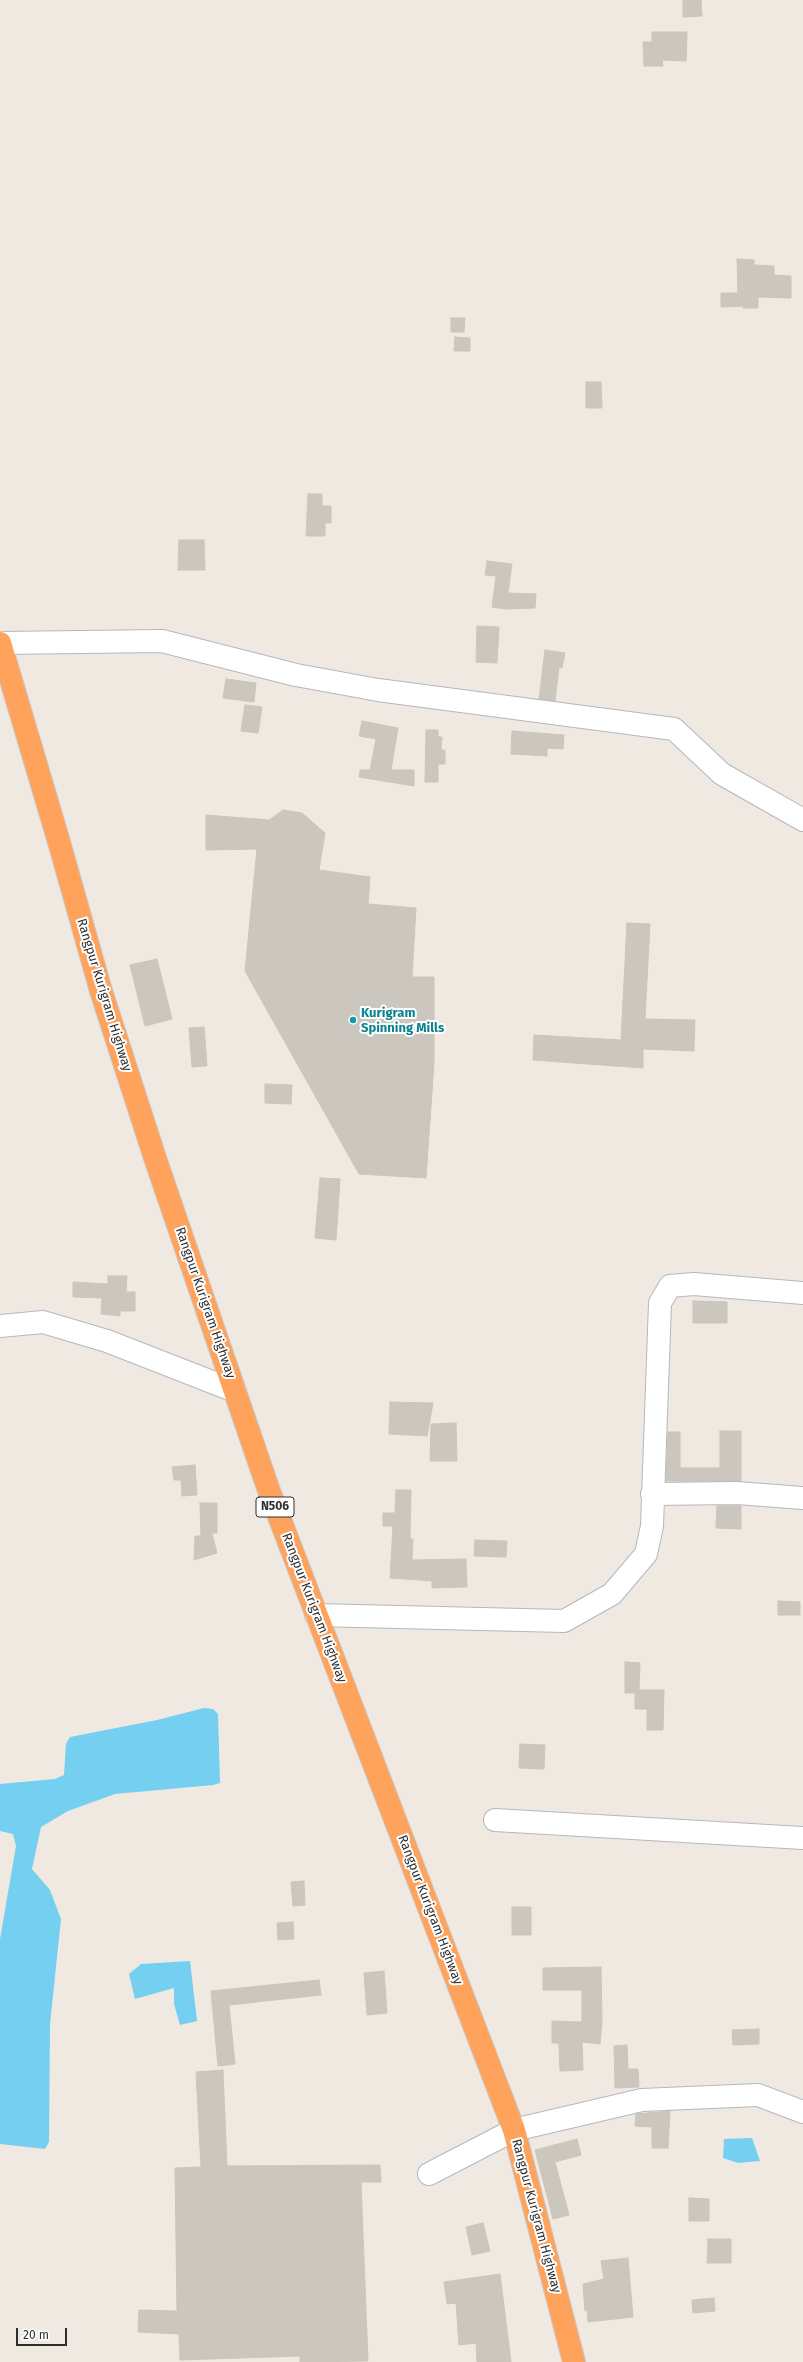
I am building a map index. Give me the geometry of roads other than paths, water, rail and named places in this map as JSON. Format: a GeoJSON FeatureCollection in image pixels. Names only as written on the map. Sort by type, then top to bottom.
{"type":"FeatureCollection","features":[{"type":"Feature","properties":{"kind":"highway","name":"Rangpur Kurigram Highway"},"geometry":{"type":"LineString","coordinates":[[0,643],[101,991],[156,1162],[268,1488],[514,2130],[574,2362]]}},
{"type":"Feature","properties":{"kind":"street"},"geometry":{"type":"LineString","coordinates":[[0,643],[162,641],[296,675],[378,690],[674,729],[722,774],[803,820]]}},
{"type":"Feature","properties":{"kind":"street"},"geometry":{"type":"LineString","coordinates":[[316,1615],[564,1622],[612,1594],[646,1554],[652,1526],[660,1303],[670,1286],[694,1284],[803,1293]]}},
{"type":"Feature","properties":{"kind":"street"},"geometry":{"type":"LineString","coordinates":[[0,1326],[43,1322],[107,1341],[235,1391]]}},
{"type":"Feature","properties":{"kind":"street"},"geometry":{"type":"LineString","coordinates":[[652,1494],[737,1493],[803,1498]]}},
{"type":"Feature","properties":{"kind":"street"},"geometry":{"type":"LineString","coordinates":[[495,1820],[803,1838]]}},
{"type":"Feature","properties":{"kind":"street"},"geometry":{"type":"LineString","coordinates":[[429,2174],[514,2130],[642,2100],[758,2095],[803,2112]]}},
{"type":"Feature","properties":{"kind":"water"},"geometry":{"type":"Polygon","coordinates":[[[204,1708],[213,1709],[218,1714],[220,1783],[213,1785],[115,1794],[68,1811],[41,1827],[32,1869],[50,1890],[61,1919],[50,2024],[49,2142],[45,2149],[0,2144],[0,1939],[16,1846],[13,1834],[0,1831],[0,1784],[55,1779],[64,1775],[66,1744],[70,1737],[157,1720],[204,1708]]]}},
{"type":"Feature","properties":{"kind":"water"},"geometry":{"type":"Polygon","coordinates":[[[190,1961],[197,2021],[180,2025],[174,2004],[174,1988],[135,1999],[129,1974],[141,1964],[190,1961]]]}},
{"type":"Feature","properties":{"kind":"water"},"geometry":{"type":"Polygon","coordinates":[[[752,2138],[760,2161],[738,2163],[723,2158],[724,2139],[752,2138]]]}},
{"type":"Feature","properties":{"kind":"place","name":"Kurigram Spinning Mills"},"geometry":{"type":"Point","coordinates":[353,1020]}}]}
